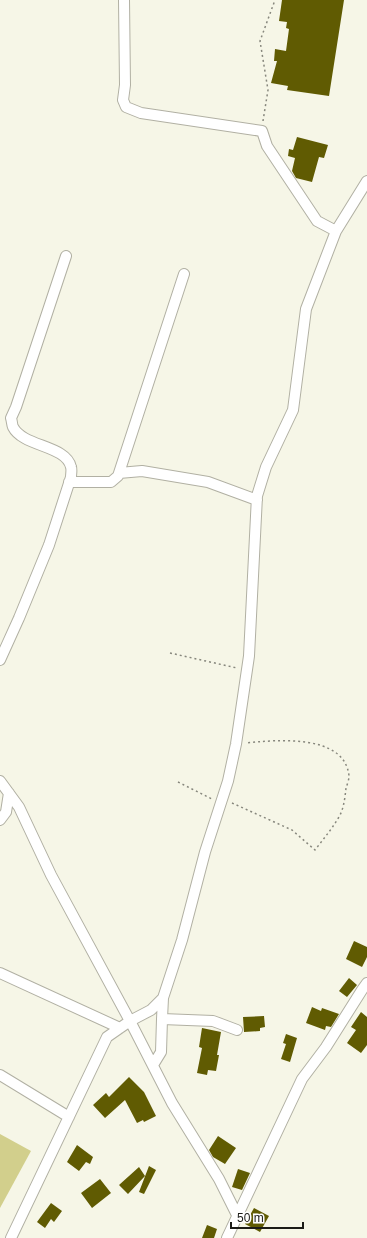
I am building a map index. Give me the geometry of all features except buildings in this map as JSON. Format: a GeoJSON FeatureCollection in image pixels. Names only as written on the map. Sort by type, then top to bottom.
{"type":"FeatureCollection","features":[{"type":"Feature","properties":{"kind":"street"},"geometry":{"type":"LineString","coordinates":[[124,0],[125,85],[123,100],[126,107],[141,113],[262,131],[267,146],[317,221],[336,230]]}},
{"type":"Feature","properties":{"kind":"street"},"geometry":{"type":"LineString","coordinates":[[153,1064],[160,1052],[163,998],[182,940],[205,852],[228,782],[236,744],[249,656],[257,496],[266,467],[293,410],[306,309],[336,230],[367,181]]}},
{"type":"Feature","properties":{"kind":"street"},"geometry":{"type":"LineString","coordinates":[[0,660],[49,546],[71,477],[71,467],[67,459],[55,451],[24,438],[13,428],[11,418],[66,256]]}},
{"type":"Feature","properties":{"kind":"street"},"geometry":{"type":"LineString","coordinates":[[69,482],[112,482],[119,473],[184,274]]}},
{"type":"Feature","properties":{"kind":"street"},"geometry":{"type":"LineString","coordinates":[[119,473],[142,471],[202,481],[257,500]]}},
{"type":"Feature","properties":{"kind":"street"},"geometry":{"type":"LineString","coordinates":[[0,781],[19,807],[51,874],[153,1064],[172,1103],[220,1179],[237,1215]]}},
{"type":"Feature","properties":{"kind":"street"},"geometry":{"type":"LineString","coordinates":[[0,820],[6,812],[8,793]]}},
{"type":"Feature","properties":{"kind":"street"},"geometry":{"type":"LineString","coordinates":[[0,973],[120,1028]]}},
{"type":"Feature","properties":{"kind":"street"},"geometry":{"type":"LineString","coordinates":[[227,1238],[302,1079],[326,1047],[367,983]]}},
{"type":"Feature","properties":{"kind":"street"},"geometry":{"type":"LineString","coordinates":[[10,1238],[107,1037],[130,1021],[151,1010],[163,998]]}},
{"type":"Feature","properties":{"kind":"street"},"geometry":{"type":"LineString","coordinates":[[162,1019],[213,1020],[237,1030]]}},
{"type":"Feature","properties":{"kind":"street"},"geometry":{"type":"LineString","coordinates":[[0,1075],[69,1117]]}},
{"type":"Feature","properties":{"kind":"path"},"geometry":{"type":"LineString","coordinates":[[262,131],[268,90],[260,41],[275,0]]}},
{"type":"Feature","properties":{"kind":"path"},"geometry":{"type":"LineString","coordinates":[[170,653],[247,670]]}},
{"type":"Feature","properties":{"kind":"path"},"geometry":{"type":"LineString","coordinates":[[178,782],[222,802],[241,806],[292,830],[315,850],[333,828],[341,813],[349,776],[343,759],[333,751],[311,742],[268,741],[236,744]]}},
{"type":"Feature","properties":{"kind":"shaded area"},"geometry":{"type":"Polygon","coordinates":[[[0,1134],[31,1151],[0,1208],[0,1134]]]}}]}
